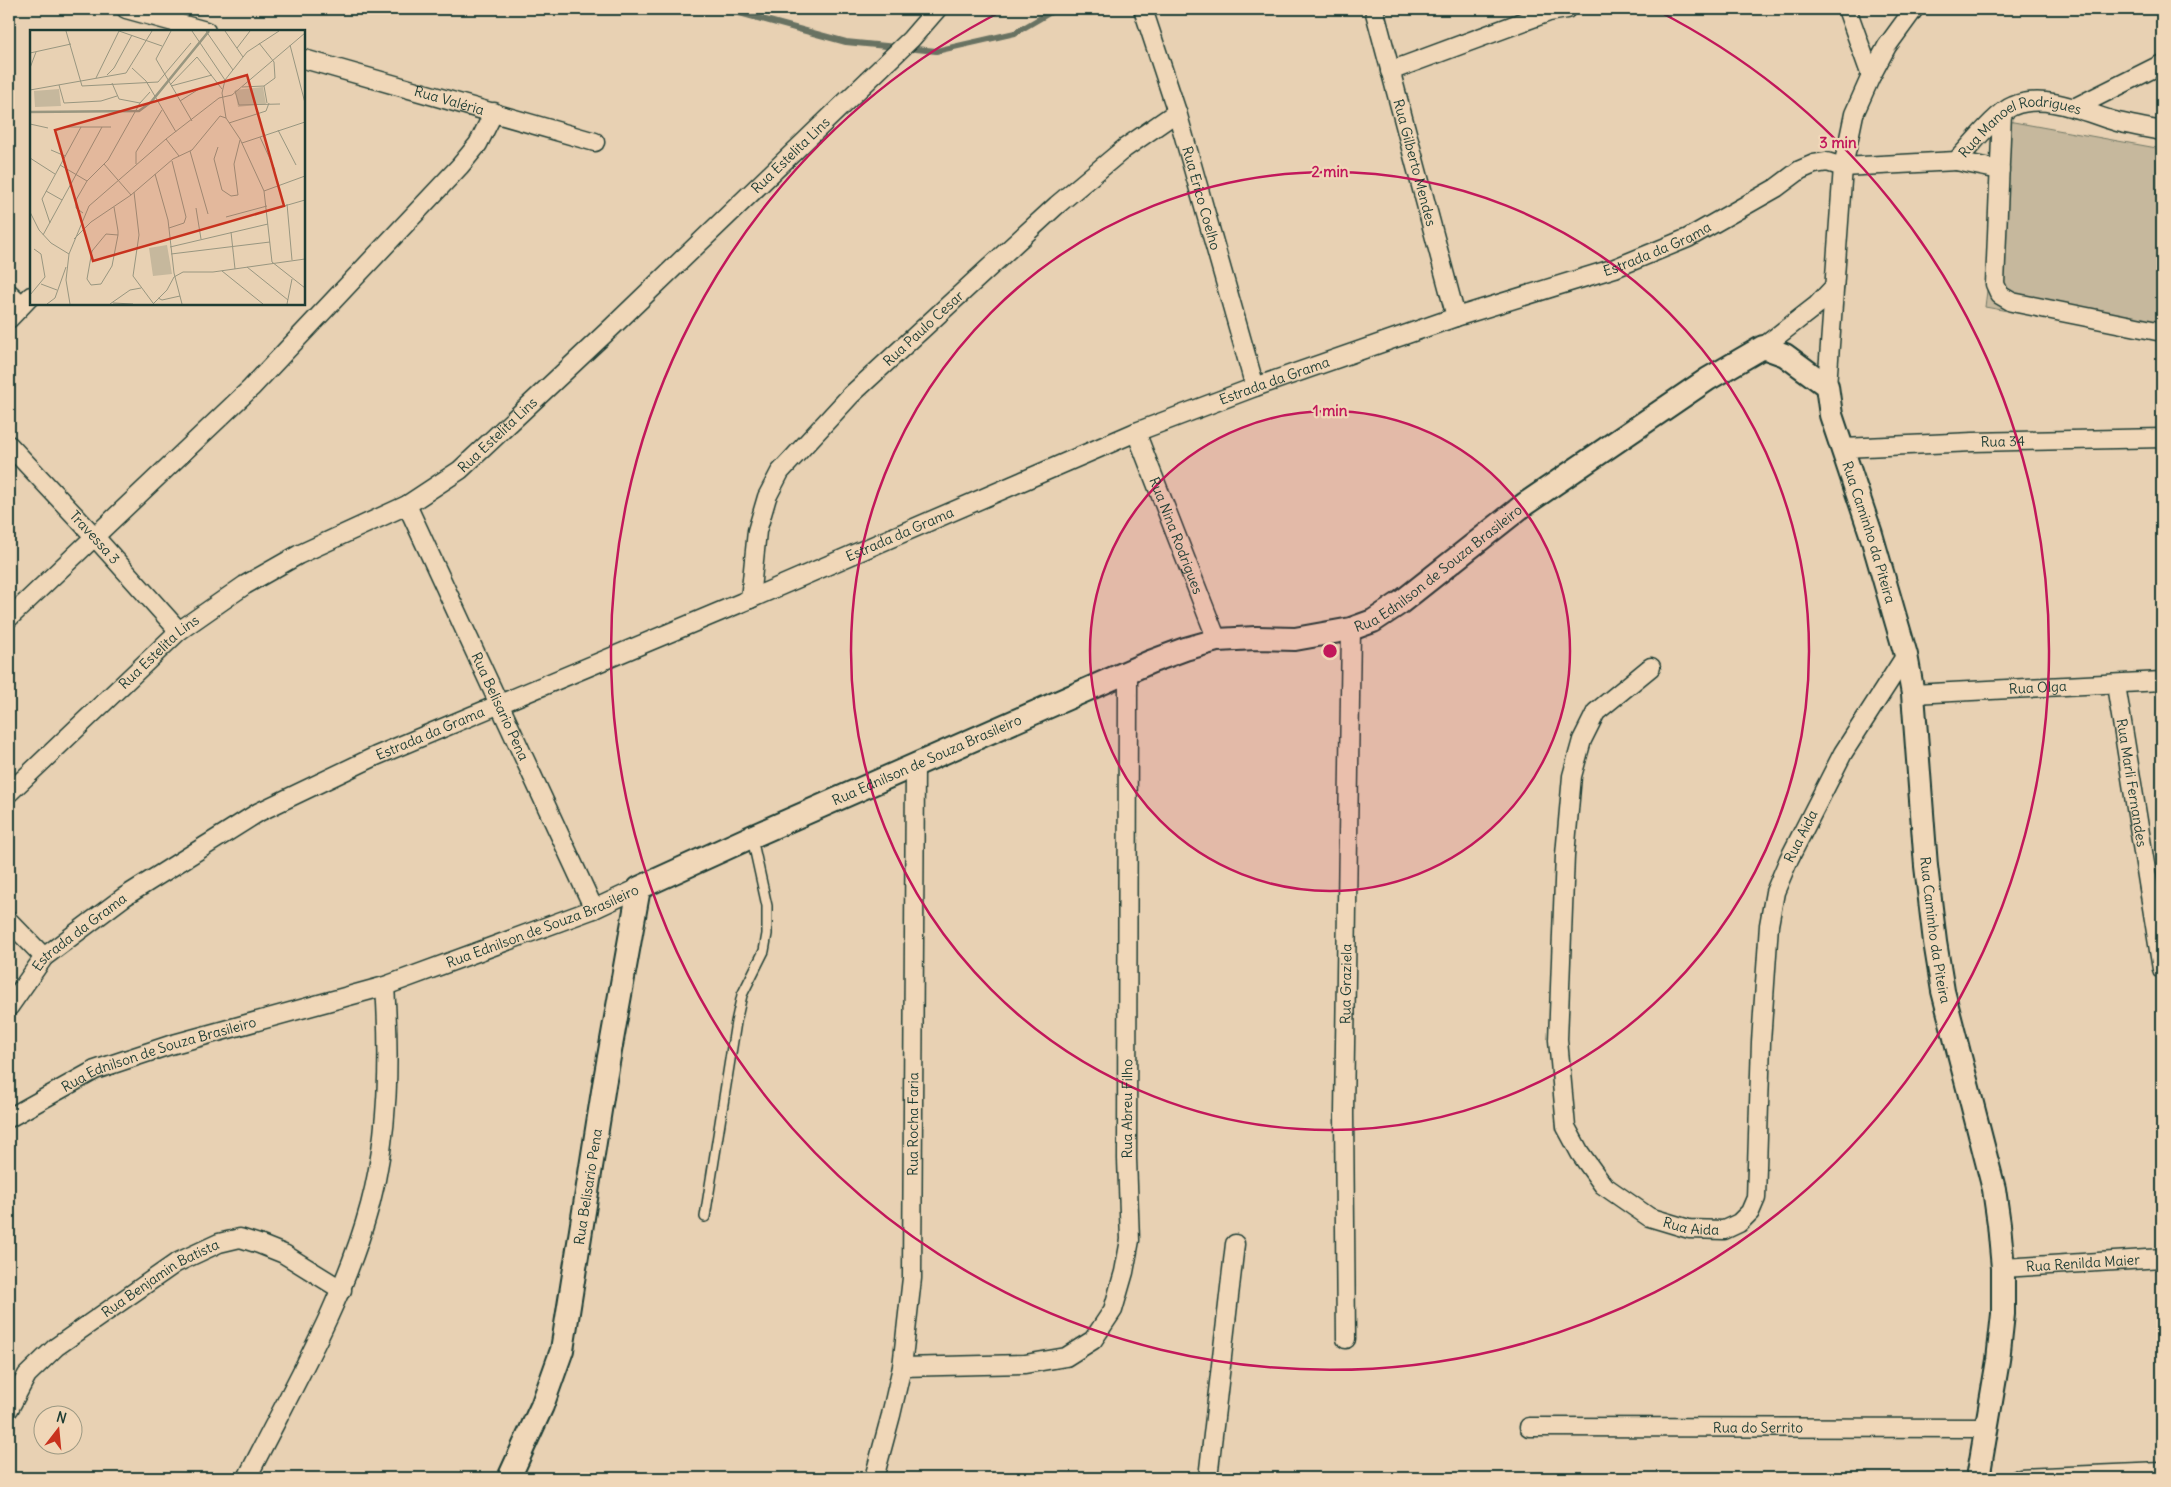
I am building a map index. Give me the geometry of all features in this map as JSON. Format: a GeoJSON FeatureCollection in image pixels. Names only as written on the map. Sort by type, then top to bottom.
{"type":"FeatureCollection","features":[{"type":"Feature","properties":{"kind":"street"},"geometry":{"type":"LineString","coordinates":[[126,9],[202,30]]}},
{"type":"Feature","properties":{"kind":"street","name":"Rua Estelita Lins"},"geometry":{"type":"LineString","coordinates":[[9,793],[179,631],[245,585],[298,555],[407,505],[460,470],[496,438],[911,39],[937,9]]}},
{"type":"Feature","properties":{"kind":"street","name":"Rua Erico Coelho"},"geometry":{"type":"LineString","coordinates":[[1143,9],[1177,112],[1255,387]]}},
{"type":"Feature","properties":{"kind":"street","name":"Rua Gilberto Mendes"},"geometry":{"type":"LineString","coordinates":[[1374,9],[1456,317]]}},
{"type":"Feature","properties":{"kind":"street"},"geometry":{"type":"LineString","coordinates":[[1390,71],[1549,12],[1567,9]]}},
{"type":"Feature","properties":{"kind":"street"},"geometry":{"type":"LineString","coordinates":[[1847,9],[1871,76]]}},
{"type":"Feature","properties":{"kind":"street","name":"Rua Caminho da Piteira"},"geometry":{"type":"LineString","coordinates":[[1914,9],[1887,46],[1854,114],[1843,166],[1827,386],[1832,415],[1888,589],[1906,655],[1913,694],[1926,866],[1934,942],[1943,991],[1994,1190],[2003,1268],[2003,1314],[1998,1360],[1978,1478]]}},
{"type":"Feature","properties":{"kind":"street","name":"Rua Valéria"},"geometry":{"type":"LineString","coordinates":[[305,59],[596,142]]}},
{"type":"Feature","properties":{"kind":"street","name":"Rua Manoel Rodrigues"},"geometry":{"type":"LineString","coordinates":[[1843,166],[1956,161],[2002,113],[2013,106],[2029,102],[2048,103],[2074,108],[2162,64]]}},
{"type":"Feature","properties":{"kind":"street"},"geometry":{"type":"LineString","coordinates":[[2074,108],[2116,121],[2162,131]]}},
{"type":"Feature","properties":{"kind":"street"},"geometry":{"type":"LineString","coordinates":[[9,618],[272,366],[460,166],[482,138],[494,112]]}},
{"type":"Feature","properties":{"kind":"street","name":"Rua Paulo Cesar"},"geometry":{"type":"LineString","coordinates":[[750,599],[757,531],[767,497],[780,472],[851,395],[1057,205],[1125,148],[1177,112]]}},
{"type":"Feature","properties":{"kind":"street"},"geometry":{"type":"LineString","coordinates":[[2002,113],[1996,284],[2000,294],[2012,302],[2162,332]]}},
{"type":"Feature","properties":{"kind":"street"},"geometry":{"type":"LineString","coordinates":[[1956,161],[2000,170]]}},
{"type":"Feature","properties":{"kind":"street","name":"Estrada da Grama"},"geometry":{"type":"LineString","coordinates":[[9,1007],[44,957],[124,897],[260,812],[376,756],[750,599],[1136,432],[1255,387],[1456,317],[1615,268],[1688,238],[1776,188],[1800,170],[1814,164],[1827,162],[1843,166]]}},
{"type":"Feature","properties":{"kind":"street"},"geometry":{"type":"LineString","coordinates":[[1763,348],[1817,305],[1834,287]]}},
{"type":"Feature","properties":{"kind":"street"},"geometry":{"type":"LineString","coordinates":[[9,293],[27,301],[9,319]]}},
{"type":"Feature","properties":{"kind":"street"},"geometry":{"type":"LineString","coordinates":[[1763,348],[1785,355],[1827,386]]}},
{"type":"Feature","properties":{"kind":"street","name":"Rua Ednilson de Souza Brasileiro"},"geometry":{"type":"LineString","coordinates":[[9,1118],[95,1070],[170,1045],[385,986],[594,909],[752,837],[1185,649],[1217,640],[1295,639],[1351,629],[1373,620],[1400,604],[1525,504],[1708,379],[1763,348]]}},
{"type":"Feature","properties":{"kind":"street","name":"Rua Nina Rodrigues"},"geometry":{"type":"LineString","coordinates":[[1136,432],[1217,640]]}},
{"type":"Feature","properties":{"kind":"street","name":"Rua 34"},"geometry":{"type":"LineString","coordinates":[[1844,448],[1973,442],[2162,438]]}},
{"type":"Feature","properties":{"kind":"street","name":"Travessa 3"},"geometry":{"type":"LineString","coordinates":[[9,445],[179,631]]}},
{"type":"Feature","properties":{"kind":"street","name":"Rua Belisario Pena"},"geometry":{"type":"LineString","coordinates":[[407,505],[594,909]]}},
{"type":"Feature","properties":{"kind":"street","name":"Rua Graziela"},"geometry":{"type":"LineString","coordinates":[[1346,1338],[1344,1114],[1351,629]]}},
{"type":"Feature","properties":{"kind":"street","name":"Rua Aida"},"geometry":{"type":"LineString","coordinates":[[1651,667],[1596,712],[1582,740],[1572,776],[1565,855],[1558,1040],[1566,1127],[1580,1153],[1603,1185],[1649,1217],[1689,1229],[1724,1230],[1739,1223],[1750,1212],[1756,1198],[1761,1042],[1769,924],[1775,892],[1789,859],[1843,753],[1906,655]]}},
{"type":"Feature","properties":{"kind":"street","name":"Rua Abreu Filho"},"geometry":{"type":"LineString","coordinates":[[902,1367],[1025,1364],[1066,1358],[1093,1340],[1113,1310],[1124,1272],[1130,1240],[1127,1159],[1128,673]]}},
{"type":"Feature","properties":{"kind":"street","name":"Rua Olga"},"geometry":{"type":"LineString","coordinates":[[1913,694],[2162,682]]}},
{"type":"Feature","properties":{"kind":"street","name":"Rua Marli Fernandes"},"geometry":{"type":"LineString","coordinates":[[2116,685],[2162,968]]}},
{"type":"Feature","properties":{"kind":"street","name":"Rua Rocha Faria"},"geometry":{"type":"LineString","coordinates":[[874,1478],[902,1367],[912,1278],[915,766]]}},
{"type":"Feature","properties":{"kind":"street","name":"Rua Belisario Pena"},"geometry":{"type":"LineString","coordinates":[[509,1478],[542,1406],[562,1350],[598,1121],[639,888]]}},
{"type":"Feature","properties":{"kind":"street"},"geometry":{"type":"LineString","coordinates":[[9,921],[44,957]]}},
{"type":"Feature","properties":{"kind":"street"},"geometry":{"type":"LineString","coordinates":[[247,1478],[342,1290],[370,1205],[383,1143],[388,1064],[385,986]]}},
{"type":"Feature","properties":{"kind":"street","name":"Rua Benjamin Batista"},"geometry":{"type":"LineString","coordinates":[[9,1409],[27,1375],[56,1347],[176,1264],[219,1243],[240,1238],[259,1244],[284,1254],[342,1290]]}},
{"type":"Feature","properties":{"kind":"street"},"geometry":{"type":"LineString","coordinates":[[1208,1478],[1235,1244]]}},
{"type":"Feature","properties":{"kind":"street","name":"Rua Renilda Maier"},"geometry":{"type":"LineString","coordinates":[[2003,1268],[2162,1258]]}},
{"type":"Feature","properties":{"kind":"street","name":"Rua do Serrito"},"geometry":{"type":"LineString","coordinates":[[1529,1427],[1987,1428]]}},
{"type":"Feature","properties":{"kind":"street"},"geometry":{"type":"LineString","coordinates":[[2018,1478],[2162,1472]]}},
{"type":"Feature","properties":{"kind":"lane"},"geometry":{"type":"LineString","coordinates":[[705,1217],[736,1022],[742,995],[764,951],[767,934],[767,906],[752,837]]}},
{"type":"Feature","properties":{"kind":"shaded area"},"geometry":{"type":"Polygon","coordinates":[[[2008,121],[2162,149],[2162,338],[1985,307],[2008,121]]]}},
{"type":"Feature","properties":{"kind":"waterway"},"geometry":{"type":"LineString","coordinates":[[725,9],[846,42],[936,51],[1015,33],[1056,9]]}}]}
